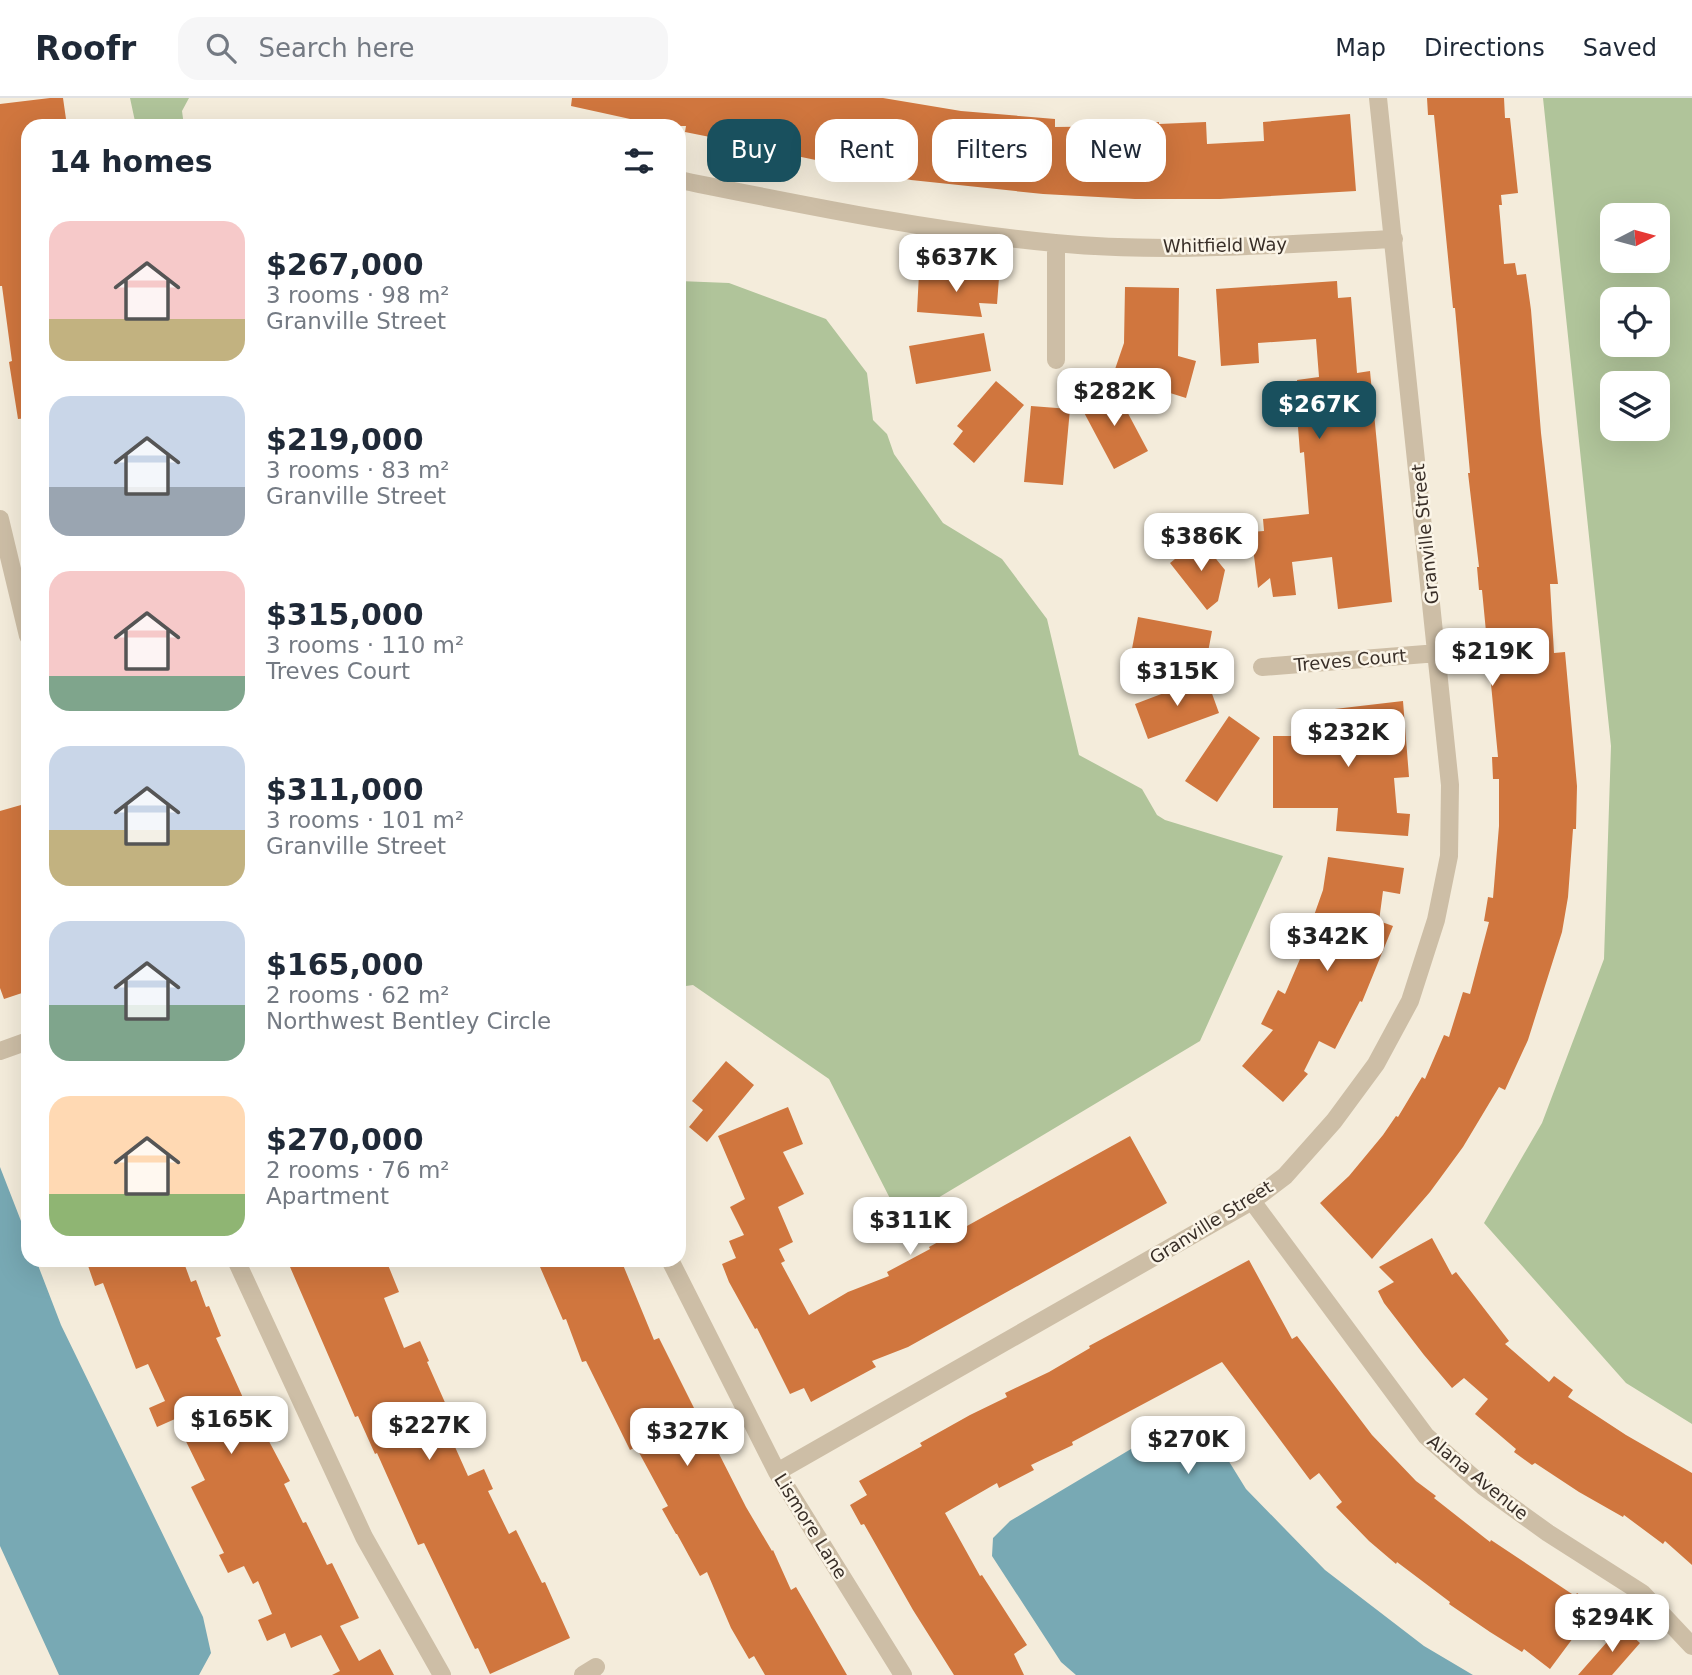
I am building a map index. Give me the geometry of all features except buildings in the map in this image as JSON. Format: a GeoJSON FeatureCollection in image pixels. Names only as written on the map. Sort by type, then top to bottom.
{"type":"FeatureCollection","features":[{"type":"Feature","properties":{"kind":"street","name":"Granville Street"},"geometry":{"type":"LineString","coordinates":[[777,1472],[1252,1201],[1285,1176],[1334,1121],[1376,1064],[1410,1001],[1436,920],[1449,856],[1450,785],[1378,98]]}},
{"type":"Feature","properties":{"kind":"street","name":"Whitfield Way"},"geometry":{"type":"LineString","coordinates":[[686,181],[906,225],[1056,243],[1207,248],[1394,239]]}},
{"type":"Feature","properties":{"kind":"street"},"geometry":{"type":"LineString","coordinates":[[1056,243],[1056,360]]}},
{"type":"Feature","properties":{"kind":"street"},"geometry":{"type":"LineString","coordinates":[[0,519],[21,607]]}},
{"type":"Feature","properties":{"kind":"street","name":"Treves Court"},"geometry":{"type":"LineString","coordinates":[[1262,667],[1438,653]]}},
{"type":"Feature","properties":{"kind":"street"},"geometry":{"type":"LineString","coordinates":[[0,1051],[21,1044]]}},
{"type":"Feature","properties":{"kind":"street","name":"Alana Avenue"},"geometry":{"type":"LineString","coordinates":[[1252,1201],[1426,1436],[1484,1487],[1548,1533],[1642,1593],[1692,1646]]}},
{"type":"Feature","properties":{"kind":"street"},"geometry":{"type":"LineString","coordinates":[[239,1267],[364,1537],[442,1675]]}},
{"type":"Feature","properties":{"kind":"street","name":"Lismore Lane"},"geometry":{"type":"LineString","coordinates":[[674,1267],[777,1472],[903,1675]]}},
{"type":"Feature","properties":{"kind":"green space"},"geometry":{"type":"Polygon","coordinates":[[[130,98],[189,98],[182,111],[183,119],[134,119],[130,98]]]}},
{"type":"Feature","properties":{"kind":"green space"},"geometry":{"type":"Polygon","coordinates":[[[1543,98],[1692,98],[1692,1424],[1626,1383],[1484,1223],[1542,1123],[1604,959],[1611,746],[1543,98]]]}},
{"type":"Feature","properties":{"kind":"green space"},"geometry":{"type":"Polygon","coordinates":[[[686,281],[729,283],[826,319],[867,373],[873,420],[887,434],[894,454],[943,523],[1002,559],[1047,619],[1079,755],[1142,789],[1157,815],[1165,820],[1283,856],[1200,1041],[901,1220],[829,1079],[693,985],[686,986],[686,281]]]}},
{"type":"Feature","properties":{"kind":"water"},"geometry":{"type":"Polygon","coordinates":[[[0,1167],[21,1221],[21,1267],[39,1267],[61,1325],[203,1617],[211,1653],[199,1675],[59,1675],[0,1546],[0,1167]]]}},
{"type":"Feature","properties":{"kind":"water"},"geometry":{"type":"Polygon","coordinates":[[[1190,1418],[1204,1421],[1246,1489],[1325,1570],[1424,1646],[1473,1675],[1076,1675],[1061,1662],[992,1556],[993,1538],[1010,1521],[1178,1421],[1190,1418]]]}}]}
